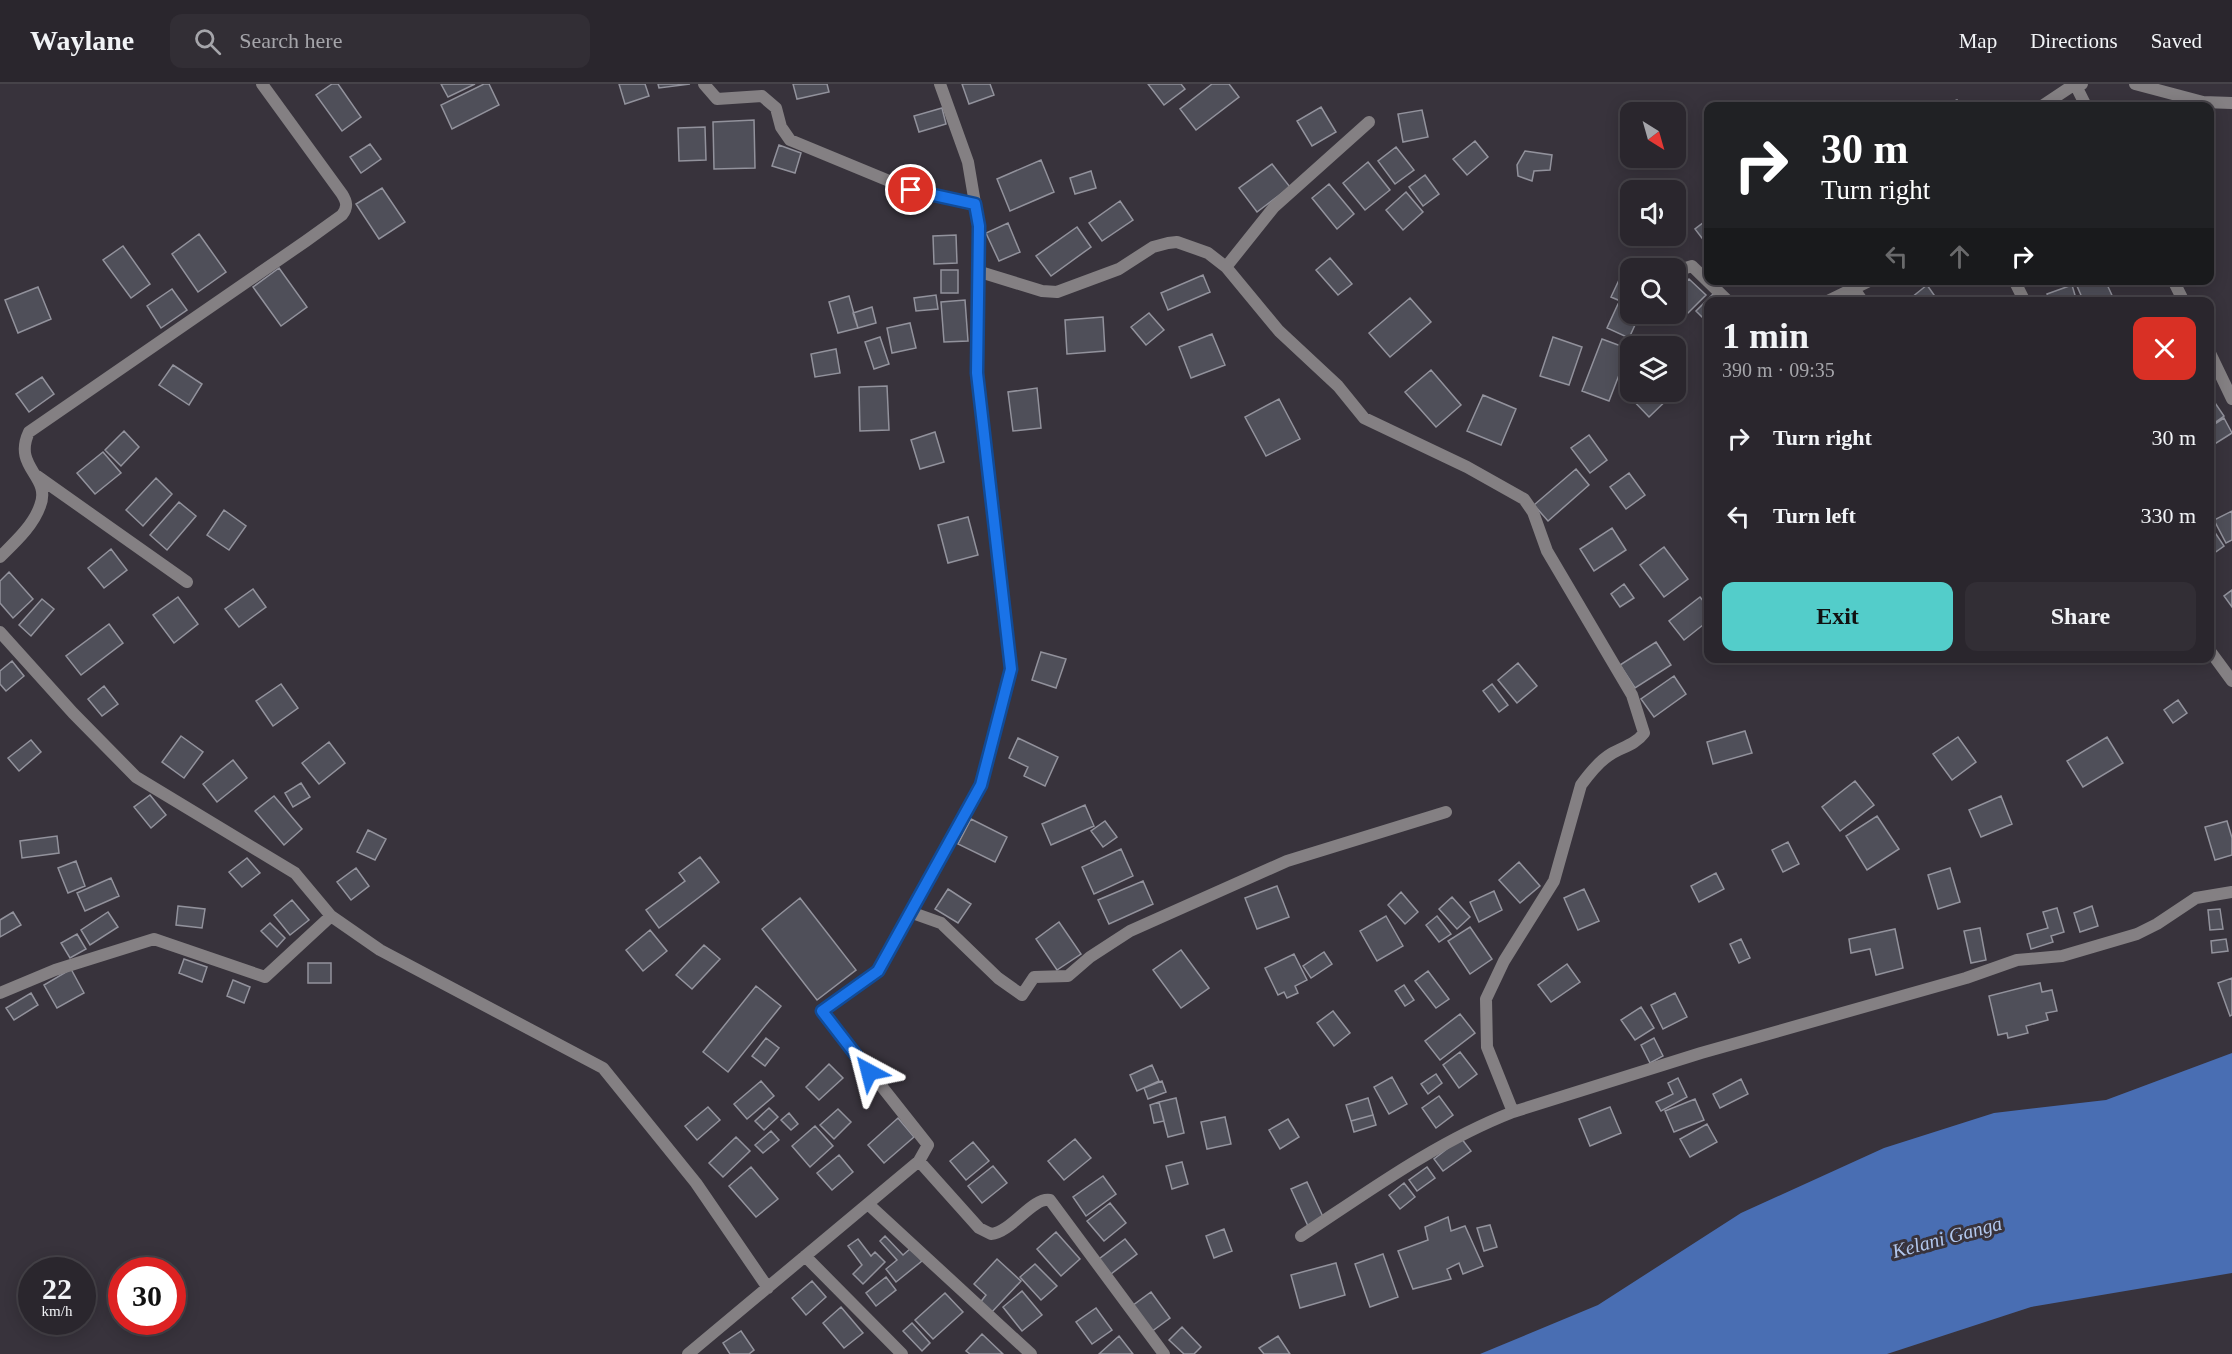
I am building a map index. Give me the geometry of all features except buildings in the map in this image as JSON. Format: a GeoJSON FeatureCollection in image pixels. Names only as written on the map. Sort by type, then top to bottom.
{"type":"FeatureCollection","features":[{"type":"Feature","properties":{"kind":"street"},"geometry":{"type":"LineString","coordinates":[[187,582],[37,476],[26,463],[23,445],[29,432],[40,422],[73,404],[289,253],[342,215],[346,209],[346,201],[342,194],[262,84]]}},
{"type":"Feature","properties":{"kind":"street"},"geometry":{"type":"LineString","coordinates":[[704,84],[717,99],[734,100],[749,95],[762,96],[776,108],[781,127],[790,140],[911,190],[975,204]]}},
{"type":"Feature","properties":{"kind":"street"},"geometry":{"type":"LineString","coordinates":[[688,1354],[919,1161],[928,1145],[822,1011],[878,971],[981,785],[1011,669],[977,373],[979,226],[968,162],[940,84]]}},
{"type":"Feature","properties":{"kind":"street"},"geometry":{"type":"LineString","coordinates":[[2048,102],[2075,84],[2082,84]]}},
{"type":"Feature","properties":{"kind":"street"},"geometry":{"type":"LineString","coordinates":[[2075,84],[2084,102]]}},
{"type":"Feature","properties":{"kind":"street"},"geometry":{"type":"LineString","coordinates":[[2135,84],[2203,102]]}},
{"type":"Feature","properties":{"kind":"street"},"geometry":{"type":"LineString","coordinates":[[2214,102],[2232,103]]}},
{"type":"Feature","properties":{"kind":"street"},"geometry":{"type":"LineString","coordinates":[[1226,267],[1274,207],[1369,122]]}},
{"type":"Feature","properties":{"kind":"street"},"geometry":{"type":"LineString","coordinates":[[977,271],[1042,291],[1057,292],[1119,269],[1153,248],[1168,243],[1177,243],[1209,253],[1226,267],[1280,331],[1338,386],[1364,417],[1467,467],[1524,499],[1533,512],[1547,551],[1632,695],[1644,733],[1639,740],[1610,755],[1590,772],[1581,785],[1554,881],[1504,961],[1486,999],[1487,1047],[1513,1112]]}},
{"type":"Feature","properties":{"kind":"street"},"geometry":{"type":"LineString","coordinates":[[1686,268],[1692,266],[1704,278]]}},
{"type":"Feature","properties":{"kind":"street"},"geometry":{"type":"LineString","coordinates":[[1712,285],[1724,297]]}},
{"type":"Feature","properties":{"kind":"street"},"geometry":{"type":"LineString","coordinates":[[1837,297],[1862,285]]}},
{"type":"Feature","properties":{"kind":"street"},"geometry":{"type":"LineString","coordinates":[[1854,289],[1860,297]]}},
{"type":"Feature","properties":{"kind":"street"},"geometry":{"type":"LineString","coordinates":[[2214,361],[2232,399]]}},
{"type":"Feature","properties":{"kind":"street"},"geometry":{"type":"LineString","coordinates":[[0,557],[27,529],[41,505],[42,490],[37,476]]}},
{"type":"Feature","properties":{"kind":"street"},"geometry":{"type":"LineString","coordinates":[[0,632],[73,713],[136,777],[295,873],[331,916],[380,950],[603,1068],[696,1183],[768,1288]]}},
{"type":"Feature","properties":{"kind":"street"},"geometry":{"type":"LineString","coordinates":[[2214,656],[2232,681]]}},
{"type":"Feature","properties":{"kind":"street"},"geometry":{"type":"LineString","coordinates":[[910,912],[941,923],[998,978],[1022,996],[1034,977],[1068,976],[1090,957],[1130,931],[1287,861],[1446,812]]}},
{"type":"Feature","properties":{"kind":"street"},"geometry":{"type":"LineString","coordinates":[[1300,1236],[1425,1156],[1486,1122],[1513,1112],[1701,1053],[1966,978],[2017,960],[2062,956],[2137,934],[2157,924],[2196,898],[2232,892]]}},
{"type":"Feature","properties":{"kind":"street"},"geometry":{"type":"LineString","coordinates":[[0,993],[55,970],[154,939],[265,977],[331,916]]}},
{"type":"Feature","properties":{"kind":"street"},"geometry":{"type":"LineString","coordinates":[[919,1161],[979,1228],[991,1234],[1003,1231],[1041,1202],[1050,1200],[1164,1354]]}},
{"type":"Feature","properties":{"kind":"street"},"geometry":{"type":"LineString","coordinates":[[867,1204],[1031,1354]]}},
{"type":"Feature","properties":{"kind":"street"},"geometry":{"type":"LineString","coordinates":[[805,1256],[902,1354]]}},
{"type":"Feature","properties":{"kind":"water","name":"Kelani Ganga"},"geometry":{"type":"Polygon","coordinates":[[[2232,1053],[2232,1273],[2031,1307],[1887,1354],[1480,1354],[1598,1305],[1741,1213],[1884,1148],[1994,1113],[2106,1100],[2232,1053]]]}},
{"type":"Feature","properties":{"kind":"route"},"geometry":{"type":"LineString","coordinates":[[869,1072],[822,1011],[878,971],[981,785],[1011,669],[977,373],[979,226],[975,204],[911,190]]}}]}
